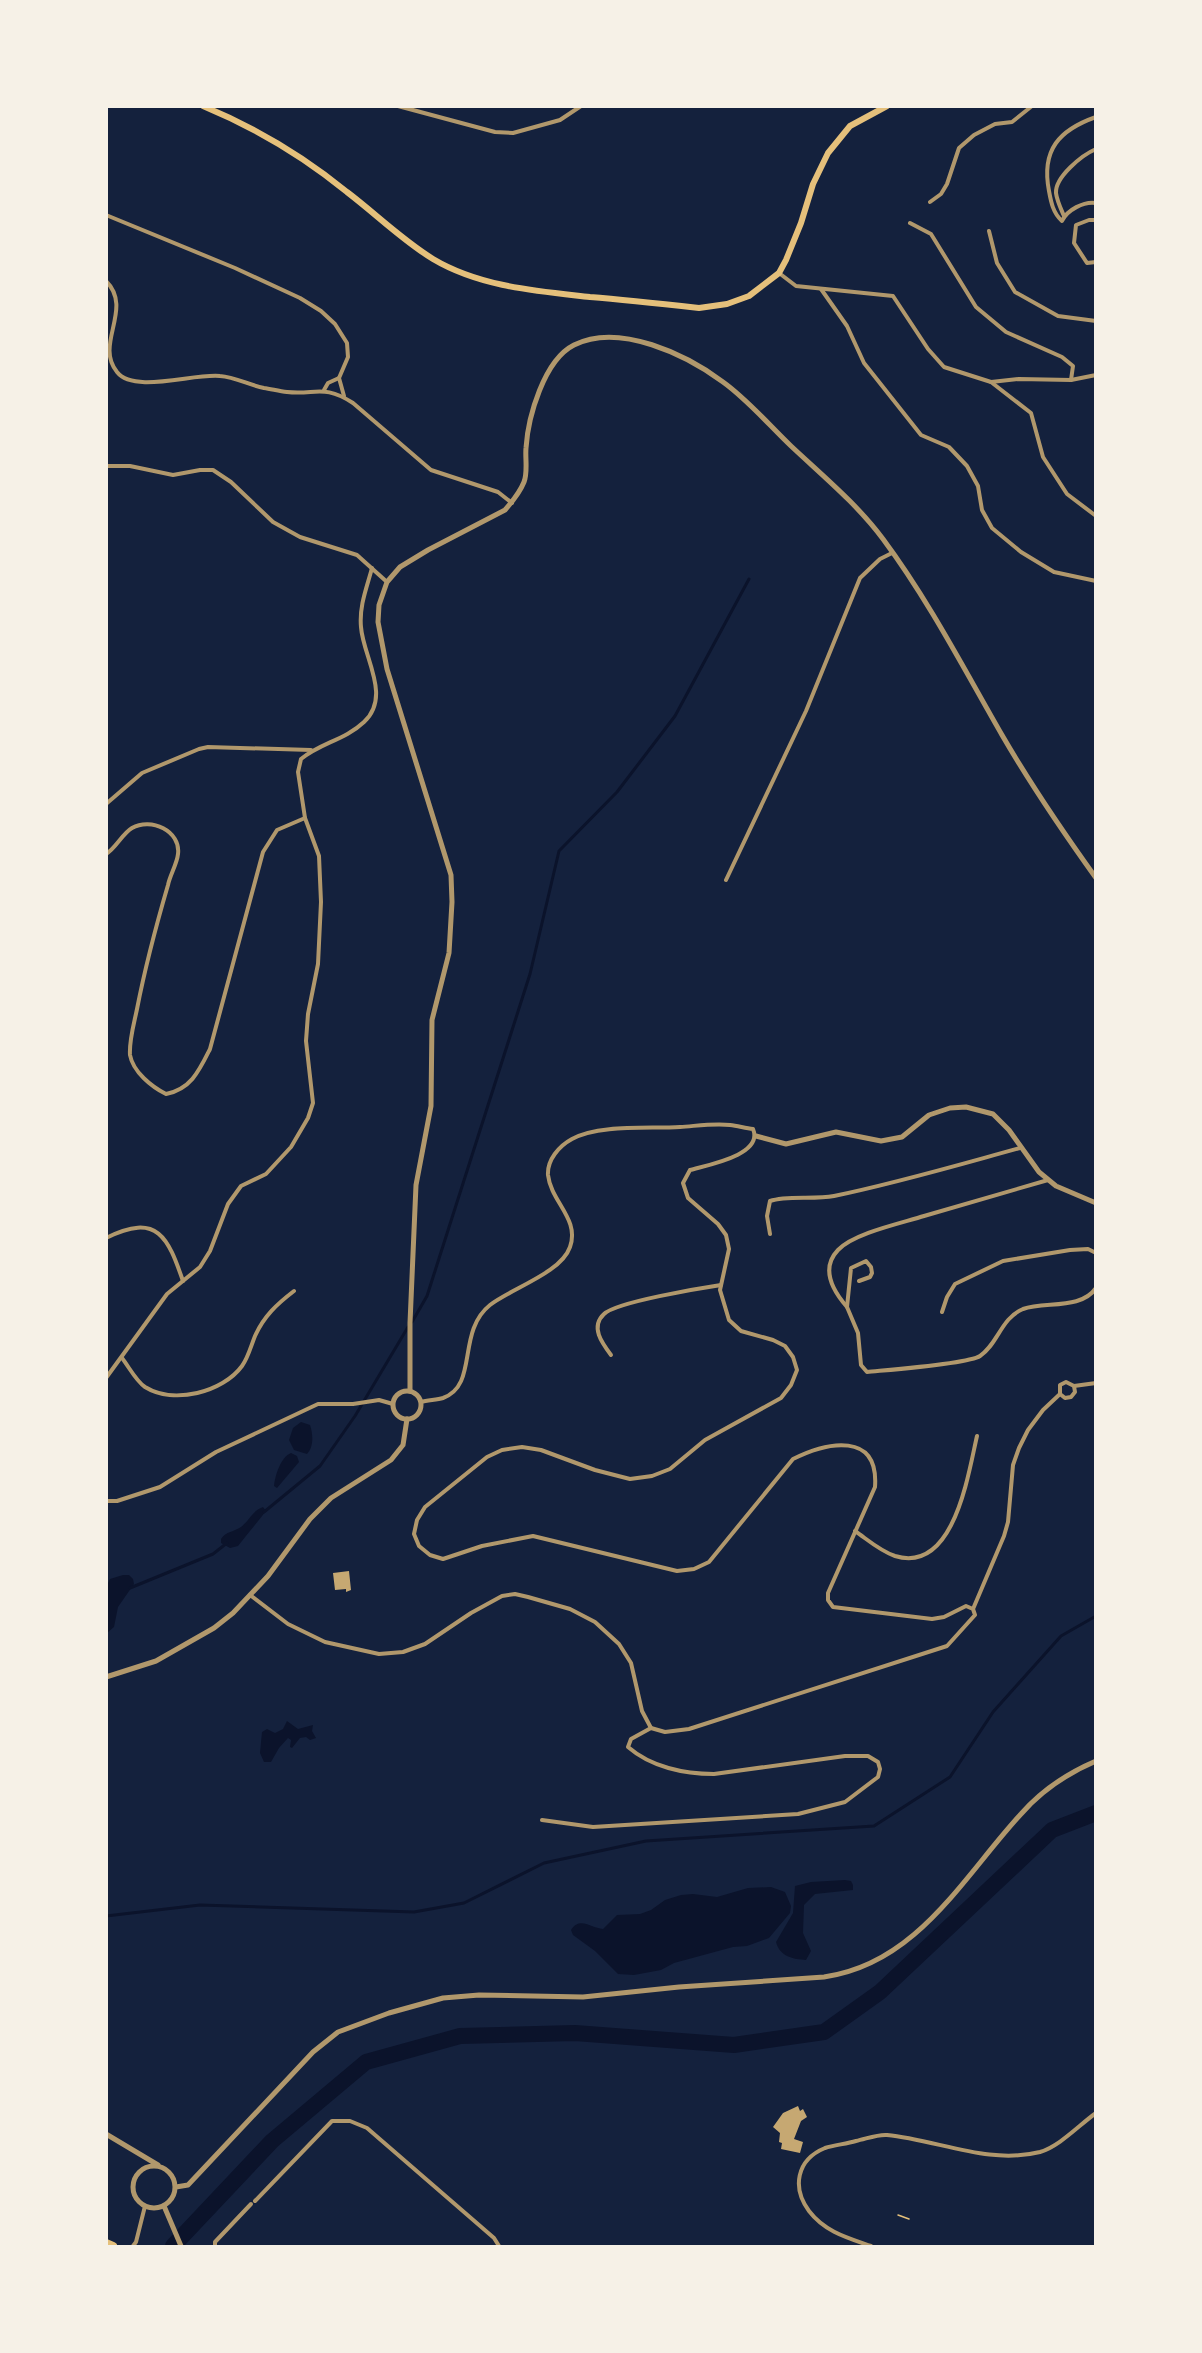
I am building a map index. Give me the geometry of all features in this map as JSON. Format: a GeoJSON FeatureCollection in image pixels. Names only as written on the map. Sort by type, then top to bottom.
{"type":"FeatureCollection","features":[{"type":"Feature","properties":{"kind":"highway"},"geometry":{"type":"LineString","coordinates":[[106,2243],[113,2247]]}},
{"type":"Feature","properties":{"kind":"main road"},"geometry":{"type":"LineString","coordinates":[[203,106],[235,120],[301,157],[394,231],[434,259],[474,278],[513,287],[699,308],[727,304],[749,296],[778,273],[793,241],[813,184],[828,153],[850,126],[887,106]]}},
{"type":"Feature","properties":{"kind":"street"},"geometry":{"type":"LineString","coordinates":[[398,106],[495,132],[513,133],[560,120],[581,106]]}},
{"type":"Feature","properties":{"kind":"street"},"geometry":{"type":"LineString","coordinates":[[930,202],[941,194],[947,184],[959,148],[974,135],[995,124],[1012,122],[1032,106]]}},
{"type":"Feature","properties":{"kind":"street"},"geometry":{"type":"LineString","coordinates":[[1095,117],[1068,130],[1058,138],[1046,164],[1052,206],[1062,221],[1064,216],[1080,206],[1095,203]]}},
{"type":"Feature","properties":{"kind":"street"},"geometry":{"type":"LineString","coordinates":[[1064,216],[1056,194],[1057,186],[1068,169],[1086,153],[1095,149]]}},
{"type":"Feature","properties":{"kind":"street"},"geometry":{"type":"LineString","coordinates":[[106,215],[235,268],[321,310],[335,324],[347,343],[348,357],[339,378],[344,397]]}},
{"type":"Feature","properties":{"kind":"street"},"geometry":{"type":"LineString","coordinates":[[1095,220],[1076,225],[1074,243],[1088,263],[1095,262]]}},
{"type":"Feature","properties":{"kind":"street"},"geometry":{"type":"LineString","coordinates":[[910,223],[931,234],[976,307],[1006,332],[1062,357],[1073,366],[1071,380]]}},
{"type":"Feature","properties":{"kind":"street"},"geometry":{"type":"LineString","coordinates":[[989,231],[996,263],[1016,292],[1059,316],[1095,321]]}},
{"type":"Feature","properties":{"kind":"street"},"geometry":{"type":"LineString","coordinates":[[778,273],[796,286],[893,296],[928,349],[944,367],[991,382],[1031,413],[1043,457],[1067,494],[1095,516]]}},
{"type":"Feature","properties":{"kind":"street"},"geometry":{"type":"LineString","coordinates":[[106,281],[111,286],[117,300],[118,314],[109,353],[117,372],[126,379],[137,382],[154,382],[195,375],[219,375],[288,392],[324,390],[344,397],[431,470],[498,492],[512,503]]}},
{"type":"Feature","properties":{"kind":"street"},"geometry":{"type":"LineString","coordinates":[[821,289],[847,326],[864,363],[921,435],[949,447],[967,466],[978,486],[982,510],[992,528],[1021,552],[1054,572],[1095,581]]}},
{"type":"Feature","properties":{"kind":"street"},"geometry":{"type":"LineString","coordinates":[[410,1391],[410,1323],[416,1185],[431,1106],[432,1020],[449,953],[451,875],[387,669],[378,622],[379,605],[387,582],[400,567],[505,510],[512,503],[525,480],[528,427],[543,381],[560,356],[573,345],[592,339],[624,338],[658,347],[697,364],[726,384],[856,507],[892,553],[926,603],[1051,815],[1095,878]]}},
{"type":"Feature","properties":{"kind":"street"},"geometry":{"type":"LineString","coordinates":[[991,382],[1019,379],[1071,380],[1095,375]]}},
{"type":"Feature","properties":{"kind":"street"},"geometry":{"type":"LineString","coordinates":[[324,390],[328,383],[339,378]]}},
{"type":"Feature","properties":{"kind":"street"},"geometry":{"type":"LineString","coordinates":[[106,466],[130,466],[173,475],[213,470],[231,482],[273,522],[300,537],[357,555],[387,582]]}},
{"type":"Feature","properties":{"kind":"street"},"geometry":{"type":"LineString","coordinates":[[726,880],[806,711],[860,578],[880,559],[892,553]]}},
{"type":"Feature","properties":{"kind":"street"},"geometry":{"type":"LineString","coordinates":[[106,1378],[167,1294],[200,1267],[210,1251],[228,1204],[241,1186],[266,1174],[291,1147],[308,1118],[313,1103],[306,1041],[308,1014],[318,964],[320,856],[305,818],[298,772],[301,759],[312,750],[348,735],[366,721],[375,708],[376,689],[361,627],[362,603],[372,568]]}},
{"type":"Feature","properties":{"kind":"street"},"geometry":{"type":"LineString","coordinates":[[106,804],[142,773],[199,749],[208,747],[312,750]]}},
{"type":"Feature","properties":{"kind":"street"},"geometry":{"type":"LineString","coordinates":[[106,854],[132,828],[147,824],[166,829],[175,838],[177,846],[178,853],[141,988],[131,1035],[130,1056],[136,1068],[154,1088],[166,1094],[177,1092],[195,1078],[210,1049],[263,852],[278,830],[305,818]]}},
{"type":"Feature","properties":{"kind":"street"},"geometry":{"type":"LineString","coordinates":[[756,1136],[786,1144],[836,1132],[881,1142],[902,1137],[929,1115],[950,1108],[966,1107],[993,1114],[1009,1130],[1020,1148],[1048,1180],[1074,1195],[1095,1203]]}},
{"type":"Feature","properties":{"kind":"street"},"geometry":{"type":"LineString","coordinates":[[421,1402],[443,1398],[457,1390],[464,1377],[467,1350],[475,1323],[490,1306],[558,1264],[568,1252],[573,1238],[570,1221],[552,1192],[548,1173],[551,1159],[561,1147],[573,1138],[598,1131],[729,1125],[753,1129],[756,1136],[755,1141],[741,1154],[690,1170],[683,1183],[688,1198],[718,1224],[726,1235],[729,1249],[720,1290],[729,1320],[741,1330],[784,1346],[793,1357],[797,1370],[782,1398],[705,1440],[670,1469],[652,1476],[630,1479],[595,1470],[541,1450],[522,1447],[502,1450],[487,1458],[425,1507],[417,1520],[414,1534],[419,1546],[430,1555],[443,1558],[483,1546],[533,1536],[677,1571],[694,1569],[709,1562],[793,1460],[807,1452],[843,1444],[859,1447],[871,1458],[876,1473],[875,1487],[828,1593],[828,1600],[833,1607],[932,1619],[944,1617],[966,1606],[973,1609]]}},
{"type":"Feature","properties":{"kind":"street"},"geometry":{"type":"LineString","coordinates":[[770,1234],[767,1216],[770,1201],[779,1198],[828,1197],[862,1190],[1020,1148]]}},
{"type":"Feature","properties":{"kind":"street"},"geometry":{"type":"LineString","coordinates":[[1048,1180],[876,1230],[846,1243],[837,1251],[831,1262],[830,1278],[834,1292],[847,1307],[858,1333],[861,1365],[867,1372],[964,1361],[980,1356],[1001,1328],[1021,1310],[1038,1305],[1083,1299],[1095,1288]]}},
{"type":"Feature","properties":{"kind":"street"},"geometry":{"type":"LineString","coordinates":[[106,1238],[120,1231],[141,1227],[156,1231],[170,1246],[183,1281]]}},
{"type":"Feature","properties":{"kind":"street"},"geometry":{"type":"LineString","coordinates":[[942,1312],[955,1284],[1003,1261],[1070,1250],[1088,1250],[1095,1253]]}},
{"type":"Feature","properties":{"kind":"street"},"geometry":{"type":"LineString","coordinates":[[847,1307],[851,1268],[866,1261],[872,1273],[870,1277],[859,1281]]}},
{"type":"Feature","properties":{"kind":"street"},"geometry":{"type":"LineString","coordinates":[[611,1355],[598,1335],[598,1325],[604,1314],[614,1308],[640,1301],[721,1286]]}},
{"type":"Feature","properties":{"kind":"street"},"geometry":{"type":"LineString","coordinates":[[122,1358],[142,1385],[157,1393],[179,1395],[208,1390],[228,1380],[243,1365],[267,1314],[294,1292]]}},
{"type":"Feature","properties":{"kind":"street"},"geometry":{"type":"LineString","coordinates":[[1069,1382],[1074,1386],[1075,1392],[1071,1397],[1065,1398],[1060,1394],[1059,1388],[1062,1383],[1069,1382]]}},
{"type":"Feature","properties":{"kind":"street"},"geometry":{"type":"LineString","coordinates":[[1074,1386],[1095,1383]]}},
{"type":"Feature","properties":{"kind":"street"},"geometry":{"type":"LineString","coordinates":[[410,1391],[417,1395],[421,1402],[420,1410],[415,1417],[407,1419],[399,1417],[394,1411],[393,1404],[399,1394],[410,1391]]}},
{"type":"Feature","properties":{"kind":"street"},"geometry":{"type":"LineString","coordinates":[[542,1820],[593,1827],[798,1814],[845,1802],[878,1777],[880,1769],[878,1762],[868,1756],[845,1756],[714,1774],[692,1774],[672,1770],[636,1754],[628,1747],[631,1739],[651,1728],[665,1732],[689,1729],[947,1646],[975,1615],[973,1609],[1005,1536],[1013,1465],[1019,1448],[1028,1430],[1043,1410],[1060,1394]]}},
{"type":"Feature","properties":{"kind":"street"},"geometry":{"type":"LineString","coordinates":[[106,1501],[117,1502],[160,1487],[216,1452],[318,1404],[353,1404],[379,1400],[393,1404]]}},
{"type":"Feature","properties":{"kind":"street"},"geometry":{"type":"LineString","coordinates":[[106,1677],[156,1661],[214,1628],[233,1613],[268,1576],[310,1519],[331,1498],[391,1460],[403,1446],[407,1419]]}},
{"type":"Feature","properties":{"kind":"street"},"geometry":{"type":"LineString","coordinates":[[855,1531],[895,1556],[915,1557],[927,1554],[936,1548],[947,1532],[960,1502],[977,1436]]}},
{"type":"Feature","properties":{"kind":"street"},"geometry":{"type":"LineString","coordinates":[[250,1595],[288,1624],[325,1642],[379,1654],[403,1652],[425,1644],[471,1613],[502,1596],[515,1594],[528,1596],[570,1610],[594,1622],[619,1644],[631,1664],[642,1711],[651,1728]]}},
{"type":"Feature","properties":{"kind":"street"},"geometry":{"type":"LineString","coordinates":[[176,2187],[188,2185],[312,2052],[338,2032],[388,2013],[443,1998],[479,1995],[583,1997],[679,1987],[824,1977],[861,1969],[898,1947],[930,1920],[976,1869],[1021,1813],[1041,1795],[1066,1777],[1095,1761]]}},
{"type":"Feature","properties":{"kind":"street"},"geometry":{"type":"LineString","coordinates":[[871,2247],[832,2232],[814,2218],[801,2200],[798,2180],[806,2161],[824,2149],[885,2135],[985,2154],[1014,2155],[1040,2152],[1051,2147],[1095,2113]]}},
{"type":"Feature","properties":{"kind":"street"},"geometry":{"type":"LineString","coordinates":[[215,2247],[215,2242],[332,2121],[350,2121],[367,2128],[494,2238],[499,2247]]}},
{"type":"Feature","properties":{"kind":"street"},"geometry":{"type":"LineString","coordinates":[[106,2134],[159,2166],[171,2174],[176,2187],[172,2198],[164,2206],[152,2208],[145,2206],[136,2196],[134,2183],[136,2176],[146,2167],[159,2166]]}},
{"type":"Feature","properties":{"kind":"street"},"geometry":{"type":"LineString","coordinates":[[133,2247],[145,2206]]}},
{"type":"Feature","properties":{"kind":"street"},"geometry":{"type":"LineString","coordinates":[[164,2206],[181,2247]]}},
{"type":"Feature","properties":{"kind":"path"},"geometry":{"type":"LineString","coordinates":[[898,2215],[909,2219]]}},
{"type":"Feature","properties":{"kind":"water"},"geometry":{"type":"Polygon","coordinates":[[[301,1422],[310,1425],[312,1432],[312,1444],[307,1454],[294,1450],[289,1440],[293,1428],[301,1422]]]}},
{"type":"Feature","properties":{"kind":"water"},"geometry":{"type":"Polygon","coordinates":[[[291,1453],[297,1456],[299,1462],[277,1488],[274,1486],[279,1467],[284,1458],[291,1453]]]}},
{"type":"Feature","properties":{"kind":"water"},"geometry":{"type":"Polygon","coordinates":[[[263,1507],[266,1511],[238,1546],[230,1548],[221,1543],[225,1534],[241,1527],[263,1507]]]}},
{"type":"Feature","properties":{"kind":"water"},"geometry":{"type":"Polygon","coordinates":[[[129,1575],[134,1584],[118,1607],[114,1627],[107,1633],[107,1585],[110,1579],[129,1575]]]}},
{"type":"Feature","properties":{"kind":"water"},"geometry":{"type":"Polygon","coordinates":[[[287,1721],[298,1729],[313,1725],[312,1731],[316,1738],[310,1740],[306,1737],[300,1738],[292,1748],[290,1747],[291,1740],[288,1738],[271,1762],[264,1762],[260,1753],[262,1732],[267,1729],[275,1733],[283,1729],[287,1721]]]}},
{"type":"Feature","properties":{"kind":"water"},"geometry":{"type":"Polygon","coordinates":[[[851,1881],[853,1890],[815,1894],[804,1905],[803,1933],[811,1951],[806,1960],[784,1954],[776,1942],[793,1913],[795,1886],[811,1882],[851,1881]]]}},
{"type":"Feature","properties":{"kind":"water"},"geometry":{"type":"Polygon","coordinates":[[[771,1887],[785,1892],[791,1906],[790,1913],[769,1938],[747,1946],[733,1947],[674,1963],[661,1970],[634,1975],[618,1974],[595,1951],[573,1935],[571,1930],[582,1923],[603,1929],[617,1915],[640,1914],[651,1910],[665,1900],[681,1895],[717,1897],[748,1888],[771,1887]]]}},
{"type":"Feature","properties":{"kind":"building"},"geometry":{"type":"Polygon","coordinates":[[[349,1571],[351,1590],[346,1592],[346,1589],[335,1590],[333,1573],[349,1571]]]}},
{"type":"Feature","properties":{"kind":"building"},"geometry":{"type":"Polygon","coordinates":[[[798,2106],[800,2111],[803,2109],[807,2117],[801,2121],[794,2139],[803,2142],[800,2153],[781,2149],[780,2133],[773,2127],[783,2113],[798,2106]]]}},
{"type":"Feature","properties":{"kind":"waterway"},"geometry":{"type":"LineString","coordinates":[[412,1322],[427,1296],[530,974],[559,851],[617,792],[675,716],[749,579]]}},
{"type":"Feature","properties":{"kind":"waterway"},"geometry":{"type":"LineString","coordinates":[[264,1512],[320,1466],[355,1416],[408,1327]]}},
{"type":"Feature","properties":{"kind":"waterway"},"geometry":{"type":"LineString","coordinates":[[130,1588],[213,1554],[227,1543]]}},
{"type":"Feature","properties":{"kind":"waterway"},"geometry":{"type":"LineString","coordinates":[[106,1916],[200,1905],[414,1912],[464,1903],[544,1863],[646,1841],[874,1826],[950,1777],[993,1712],[1061,1636],[1096,1616]]}},
{"type":"Feature","properties":{"kind":"waterway"},"geometry":{"type":"LineString","coordinates":[[173,2246],[272,2141],[366,2062],[460,2036],[575,2033],[734,2045],[824,2032],[880,1992],[1052,1830],[1096,1813]]}}]}
